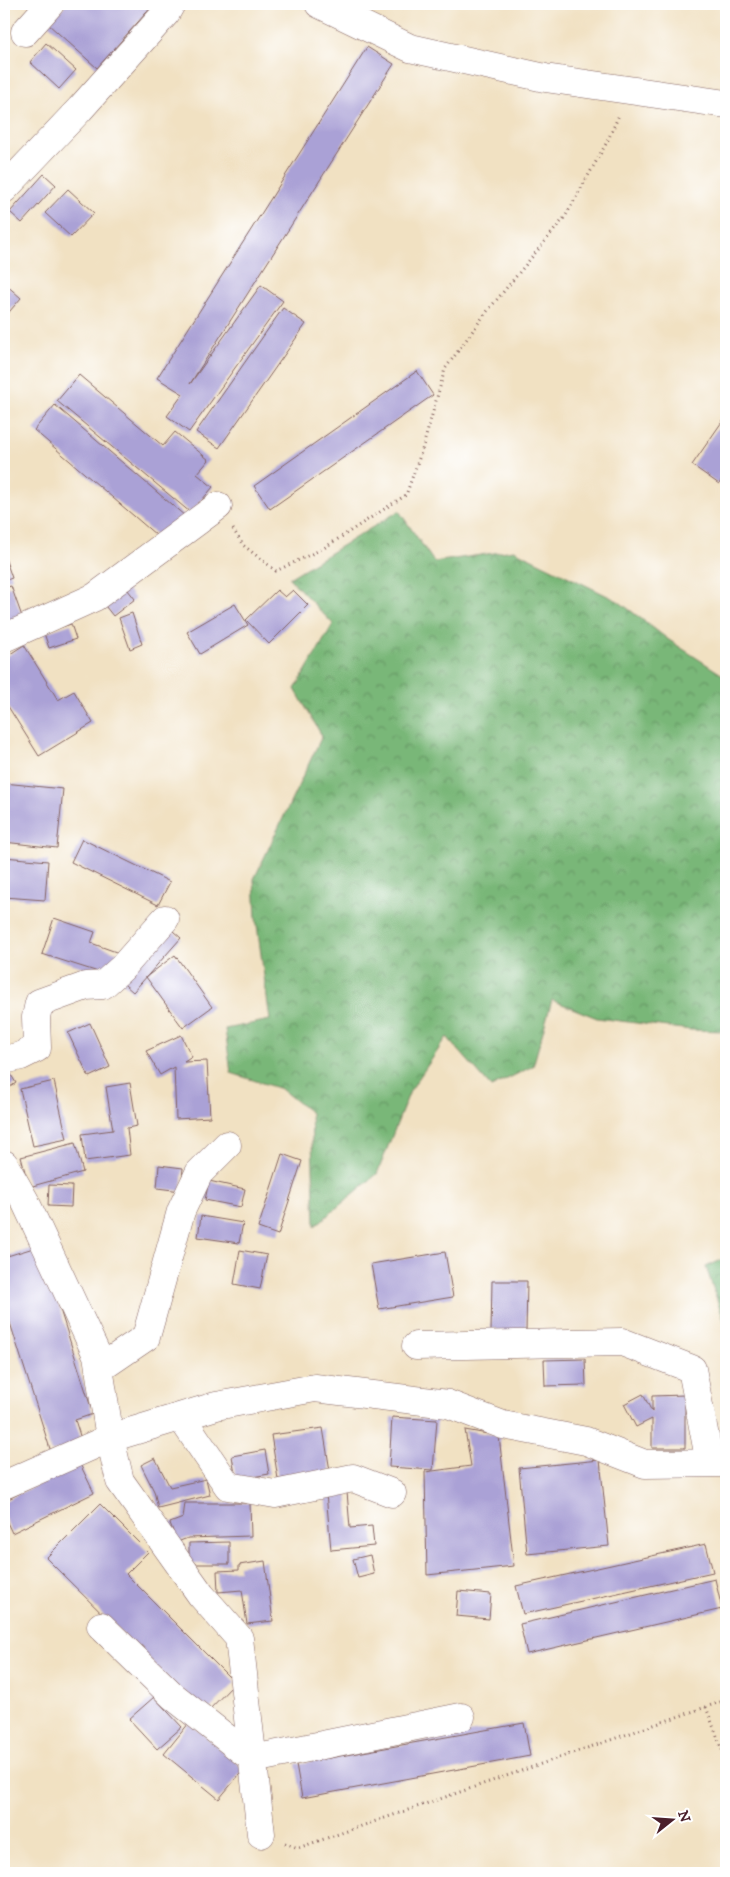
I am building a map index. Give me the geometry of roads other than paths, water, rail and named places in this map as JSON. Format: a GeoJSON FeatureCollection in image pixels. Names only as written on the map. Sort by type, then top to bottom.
{"type":"FeatureCollection","features":[{"type":"Feature","properties":{"kind":"street"},"geometry":{"type":"LineString","coordinates":[[25,32],[50,4]]}},
{"type":"Feature","properties":{"kind":"street"},"geometry":{"type":"LineString","coordinates":[[4,189],[80,110],[166,13],[171,4]]}},
{"type":"Feature","properties":{"kind":"street"},"geometry":{"type":"LineString","coordinates":[[326,5],[410,48],[545,78],[726,104]]}},
{"type":"Feature","properties":{"kind":"street"},"geometry":{"type":"LineString","coordinates":[[4,638],[95,597],[218,506]]}},
{"type":"Feature","properties":{"kind":"street"},"geometry":{"type":"LineString","coordinates":[[4,1060],[21,1056],[36,1048],[36,1017],[39,1003],[86,986],[103,986],[122,968],[165,918]]}},
{"type":"Feature","properties":{"kind":"street"},"geometry":{"type":"LineString","coordinates":[[99,1369],[146,1337],[181,1211],[199,1173],[227,1145]]}},
{"type":"Feature","properties":{"kind":"street"},"geometry":{"type":"LineString","coordinates":[[4,1164],[25,1201],[97,1355],[110,1438],[120,1480],[201,1595],[239,1638],[262,1834]]}},
{"type":"Feature","properties":{"kind":"street"},"geometry":{"type":"LineString","coordinates":[[4,1486],[110,1438],[216,1406],[315,1388],[448,1404],[503,1425],[586,1441],[645,1464],[718,1463],[692,1369],[622,1342],[416,1346]]}},
{"type":"Feature","properties":{"kind":"street"},"geometry":{"type":"LineString","coordinates":[[181,1417],[228,1486],[275,1494],[353,1478],[392,1493]]}},
{"type":"Feature","properties":{"kind":"street"},"geometry":{"type":"LineString","coordinates":[[101,1626],[173,1696],[253,1759],[461,1717]]}}]}
